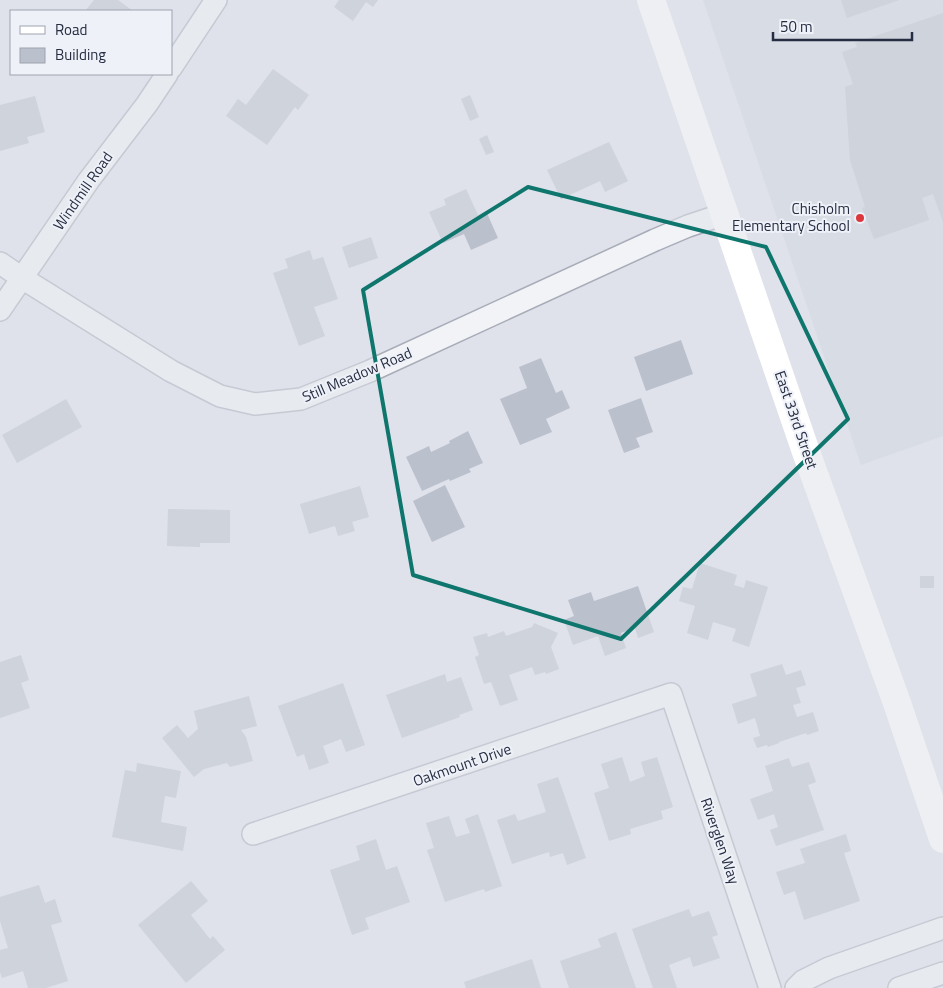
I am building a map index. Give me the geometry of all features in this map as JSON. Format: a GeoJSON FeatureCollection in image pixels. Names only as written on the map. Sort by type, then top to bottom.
{"type":"FeatureCollection","features":[{"type":"Feature","properties":{"kind":"street"},"geometry":{"type":"LineString","coordinates":[[172,66],[216,0]]}},
{"type":"Feature","properties":{"kind":"street","name":"East 33rd Street"},"geometry":{"type":"LineString","coordinates":[[652,0],[805,449],[943,839]]}},
{"type":"Feature","properties":{"kind":"street","name":"Windmill Road"},"geometry":{"type":"LineString","coordinates":[[0,310],[89,180],[167,75]]}},
{"type":"Feature","properties":{"kind":"street","name":"Still Meadow Road"},"geometry":{"type":"LineString","coordinates":[[0,263],[171,371],[220,396],[255,404],[301,400],[370,371],[655,240],[724,214]]}},
{"type":"Feature","properties":{"kind":"street","name":"Oakmount Drive"},"geometry":{"type":"LineString","coordinates":[[253,834],[671,694]]}},
{"type":"Feature","properties":{"kind":"street","name":"Riverglen Way"},"geometry":{"type":"LineString","coordinates":[[671,694],[770,988]]}},
{"type":"Feature","properties":{"kind":"street"},"geometry":{"type":"LineString","coordinates":[[796,988],[803,981],[829,968],[943,928]]}},
{"type":"Feature","properties":{"kind":"street"},"geometry":{"type":"LineString","coordinates":[[899,988],[943,973]]}},
{"type":"Feature","properties":{"kind":"highlighted area"},"geometry":{"type":"Polygon","coordinates":[[[528,187],[766,247],[848,419],[621,639],[413,575],[363,290],[528,187]]]}},
{"type":"Feature","properties":{"kind":"shaded area","name":"Chisholm Elementary School"},"geometry":{"type":"Polygon","coordinates":[[[703,0],[943,0],[943,436],[861,465],[703,0]]]}},
{"type":"Feature","properties":{"kind":"building"},"geometry":{"type":"Polygon","coordinates":[[[94,0],[118,0],[132,10],[86,10],[94,0]]]}},
{"type":"Feature","properties":{"kind":"building"},"geometry":{"type":"Polygon","coordinates":[[[339,0],[378,0],[373,7],[366,2],[353,21],[334,7],[339,0]]]}},
{"type":"Feature","properties":{"kind":"building"},"geometry":{"type":"Polygon","coordinates":[[[841,0],[899,0],[847,18],[841,0]]]}},
{"type":"Feature","properties":{"kind":"building"},"geometry":{"type":"Polygon","coordinates":[[[943,13],[943,222],[933,194],[922,198],[929,220],[874,239],[862,208],[865,207],[850,160],[845,87],[853,84],[842,52],[857,47],[855,43],[943,13]]]}},
{"type":"Feature","properties":{"kind":"building"},"geometry":{"type":"Polygon","coordinates":[[[273,69],[309,95],[298,110],[295,107],[267,145],[226,116],[238,99],[246,105],[273,69]]]}},
{"type":"Feature","properties":{"kind":"building"},"geometry":{"type":"Polygon","coordinates":[[[470,95],[479,117],[470,121],[461,99],[470,95]]]}},
{"type":"Feature","properties":{"kind":"building"},"geometry":{"type":"Polygon","coordinates":[[[35,96],[45,132],[27,137],[29,143],[0,151],[0,105],[35,96]]]}},
{"type":"Feature","properties":{"kind":"building"},"geometry":{"type":"Polygon","coordinates":[[[487,135],[494,152],[486,155],[479,139],[487,135]]]}},
{"type":"Feature","properties":{"kind":"building"},"geometry":{"type":"Polygon","coordinates":[[[609,142],[628,181],[605,192],[600,181],[561,199],[547,170],[609,142]]]}},
{"type":"Feature","properties":{"kind":"building"},"geometry":{"type":"Polygon","coordinates":[[[466,189],[478,215],[486,211],[498,238],[471,250],[464,234],[443,243],[429,212],[446,205],[444,199],[466,189]]]}},
{"type":"Feature","properties":{"kind":"building"},"geometry":{"type":"Polygon","coordinates":[[[371,237],[378,258],[349,268],[342,247],[371,237]]]}},
{"type":"Feature","properties":{"kind":"building"},"geometry":{"type":"Polygon","coordinates":[[[310,250],[313,260],[323,257],[338,299],[314,307],[325,336],[299,346],[273,273],[288,268],[285,259],[310,250]]]}},
{"type":"Feature","properties":{"kind":"building"},"geometry":{"type":"Polygon","coordinates":[[[681,340],[693,374],[646,391],[634,357],[681,340]]]}},
{"type":"Feature","properties":{"kind":"building"},"geometry":{"type":"Polygon","coordinates":[[[541,358],[556,393],[562,390],[570,408],[546,419],[552,432],[520,445],[500,399],[527,388],[519,367],[541,358]]]}},
{"type":"Feature","properties":{"kind":"building"},"geometry":{"type":"Polygon","coordinates":[[[641,398],[653,432],[636,438],[640,447],[624,453],[608,410],[641,398]]]}},
{"type":"Feature","properties":{"kind":"building"},"geometry":{"type":"Polygon","coordinates":[[[66,399],[82,427],[17,463],[2,435],[66,399]]]}},
{"type":"Feature","properties":{"kind":"building"},"geometry":{"type":"Polygon","coordinates":[[[468,431],[483,463],[469,469],[471,472],[422,491],[406,457],[429,446],[431,452],[450,443],[449,441],[468,431]]]}},
{"type":"Feature","properties":{"kind":"building"},"geometry":{"type":"Polygon","coordinates":[[[445,485],[465,527],[432,542],[413,501],[445,485]]]}},
{"type":"Feature","properties":{"kind":"building"},"geometry":{"type":"Polygon","coordinates":[[[360,486],[369,517],[352,522],[355,531],[338,536],[335,526],[309,534],[300,504],[360,486]]]}},
{"type":"Feature","properties":{"kind":"building"},"geometry":{"type":"Polygon","coordinates":[[[168,509],[230,510],[230,543],[200,543],[200,547],[167,546],[168,509]]]}},
{"type":"Feature","properties":{"kind":"building"},"geometry":{"type":"Polygon","coordinates":[[[700,563],[737,575],[734,585],[744,588],[746,580],[768,587],[749,647],[732,641],[736,629],[713,622],[708,640],[687,633],[695,606],[679,601],[683,587],[692,589],[700,563]]]}},
{"type":"Feature","properties":{"kind":"building"},"geometry":{"type":"Polygon","coordinates":[[[920,576],[934,576],[934,588],[920,588],[920,576]]]}},
{"type":"Feature","properties":{"kind":"building"},"geometry":{"type":"Polygon","coordinates":[[[638,586],[654,632],[638,638],[635,628],[621,633],[626,648],[605,656],[598,636],[573,645],[564,620],[574,616],[568,600],[591,592],[594,601],[638,586]]]}},
{"type":"Feature","properties":{"kind":"building"},"geometry":{"type":"Polygon","coordinates":[[[534,623],[558,633],[551,647],[559,669],[546,674],[545,672],[535,675],[532,667],[509,675],[518,700],[500,706],[491,682],[484,684],[475,657],[479,655],[473,637],[487,633],[488,637],[504,631],[506,636],[532,627],[534,623]]]}},
{"type":"Feature","properties":{"kind":"building"},"geometry":{"type":"Polygon","coordinates":[[[21,655],[29,680],[21,683],[30,708],[0,718],[0,662],[21,655]]]}},
{"type":"Feature","properties":{"kind":"building"},"geometry":{"type":"Polygon","coordinates":[[[782,664],[786,675],[801,670],[806,685],[796,688],[801,703],[793,705],[797,717],[813,712],[819,731],[807,735],[806,733],[768,747],[767,745],[757,748],[753,738],[760,736],[755,718],[738,724],[732,704],[757,696],[750,674],[782,664]]]}},
{"type":"Feature","properties":{"kind":"building"},"geometry":{"type":"Polygon","coordinates":[[[445,674],[447,682],[461,677],[473,710],[459,715],[460,717],[402,738],[386,695],[445,674]]]}},
{"type":"Feature","properties":{"kind":"building"},"geometry":{"type":"Polygon","coordinates":[[[343,683],[365,745],[346,752],[341,739],[323,746],[329,763],[309,770],[304,754],[297,757],[278,706],[343,683]]]}},
{"type":"Feature","properties":{"kind":"building"},"geometry":{"type":"Polygon","coordinates":[[[249,696],[257,726],[241,730],[246,737],[253,761],[230,767],[227,763],[204,769],[194,777],[162,738],[177,725],[188,738],[198,729],[194,711],[249,696]]]}},
{"type":"Feature","properties":{"kind":"building"},"geometry":{"type":"Polygon","coordinates":[[[622,757],[630,782],[645,776],[641,762],[657,757],[673,807],[661,811],[663,819],[630,829],[631,834],[609,841],[594,793],[609,788],[601,764],[622,757]]]}},
{"type":"Feature","properties":{"kind":"building"},"geometry":{"type":"Polygon","coordinates":[[[789,758],[792,767],[809,762],[816,782],[808,785],[824,830],[776,846],[770,830],[778,827],[774,814],[758,820],[750,799],[773,791],[765,766],[789,758]]]}},
{"type":"Feature","properties":{"kind":"building"},"geometry":{"type":"Polygon","coordinates":[[[137,763],[181,771],[176,798],[165,796],[161,822],[187,827],[183,851],[112,837],[125,770],[136,772],[137,763]]]}},
{"type":"Feature","properties":{"kind":"building"},"geometry":{"type":"Polygon","coordinates":[[[558,777],[586,858],[567,865],[563,853],[550,857],[549,852],[512,864],[497,820],[515,814],[518,821],[546,812],[537,784],[558,777]]]}},
{"type":"Feature","properties":{"kind":"building"},"geometry":{"type":"Polygon","coordinates":[[[478,814],[502,886],[485,892],[484,889],[445,902],[427,850],[434,848],[426,823],[449,816],[456,837],[470,833],[465,819],[478,814]]]}},
{"type":"Feature","properties":{"kind":"building"},"geometry":{"type":"Polygon","coordinates":[[[846,834],[851,851],[844,853],[860,901],[804,920],[795,891],[784,895],[776,872],[805,863],[800,849],[846,834]]]}},
{"type":"Feature","properties":{"kind":"building"},"geometry":{"type":"Polygon","coordinates":[[[376,839],[386,870],[397,866],[410,902],[365,918],[369,929],[352,935],[330,870],[360,860],[356,846],[376,839]]]}},
{"type":"Feature","properties":{"kind":"building"},"geometry":{"type":"Polygon","coordinates":[[[191,881],[208,901],[191,915],[210,939],[213,936],[225,950],[186,983],[138,925],[191,881]]]}},
{"type":"Feature","properties":{"kind":"building"},"geometry":{"type":"Polygon","coordinates":[[[39,885],[45,903],[55,899],[62,922],[51,925],[68,981],[46,988],[28,988],[23,971],[2,978],[0,972],[0,950],[8,948],[0,921],[0,897],[39,885]]]}},
{"type":"Feature","properties":{"kind":"building"},"geometry":{"type":"Polygon","coordinates":[[[689,909],[692,917],[709,911],[718,935],[712,937],[720,958],[693,967],[690,957],[669,965],[677,988],[653,988],[632,929],[689,909]]]}},
{"type":"Feature","properties":{"kind":"building"},"geometry":{"type":"Polygon","coordinates":[[[616,932],[636,988],[569,988],[560,961],[601,947],[598,939],[616,932]]]}},
{"type":"Feature","properties":{"kind":"building"},"geometry":{"type":"Polygon","coordinates":[[[532,959],[541,988],[466,988],[464,982],[532,959]]]}},
{"type":"Feature","properties":{"kind":"place","name":"Chisholm Elementary School"},"geometry":{"type":"Point","coordinates":[860,218]}}]}
